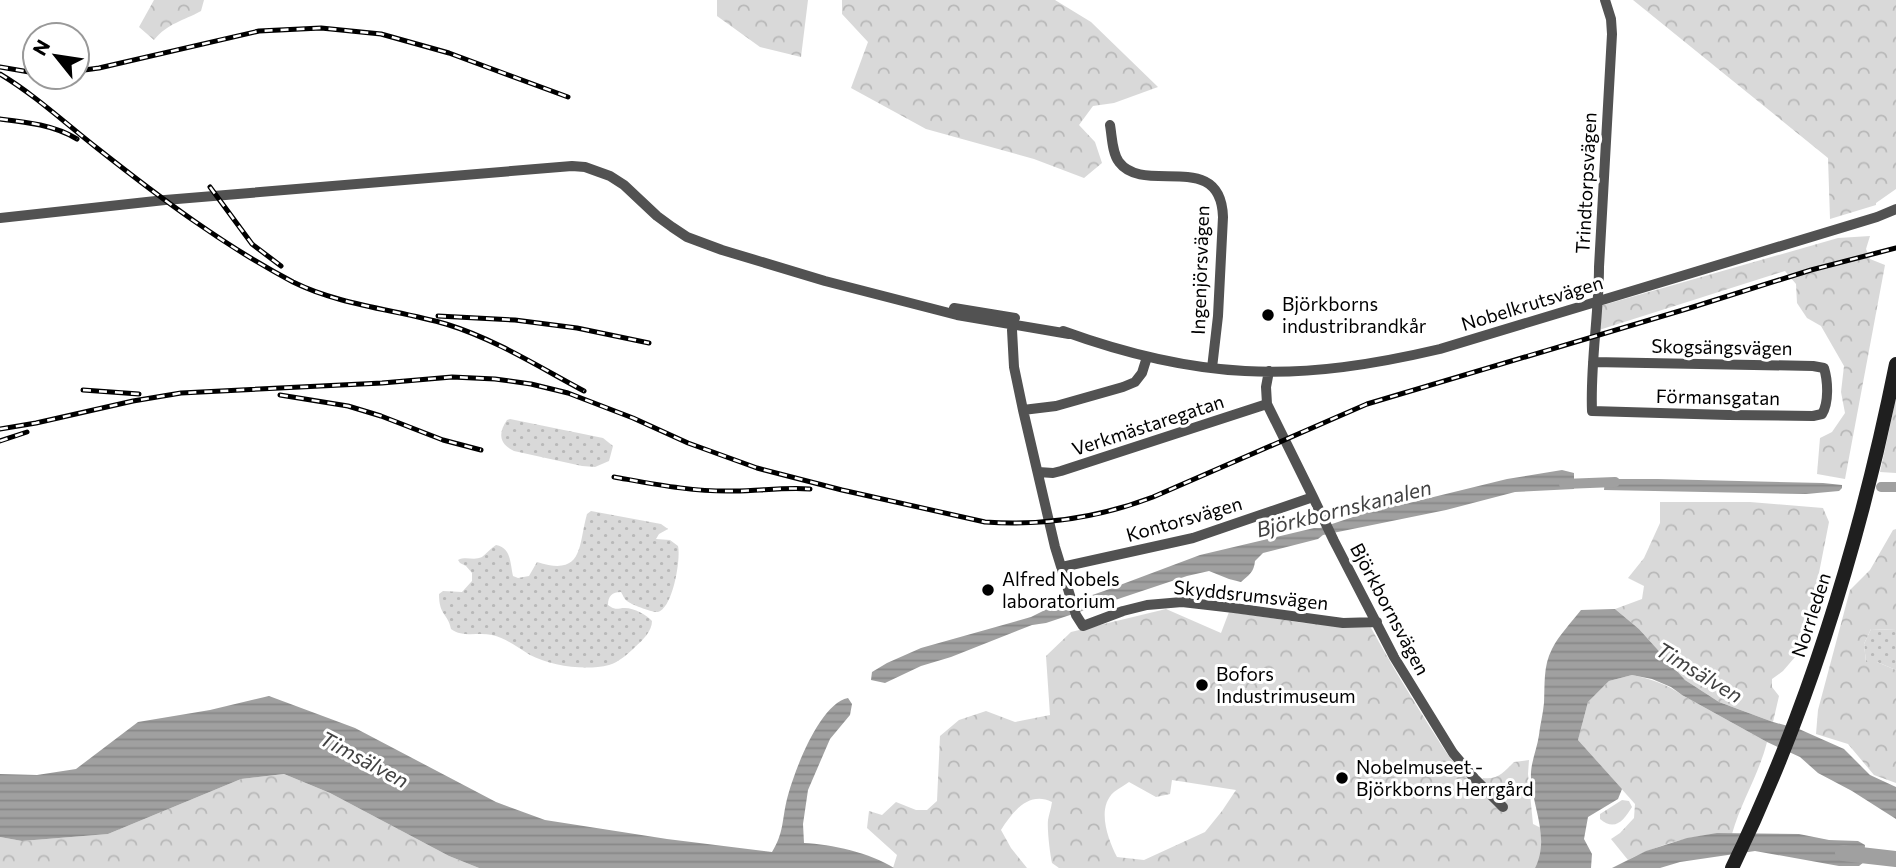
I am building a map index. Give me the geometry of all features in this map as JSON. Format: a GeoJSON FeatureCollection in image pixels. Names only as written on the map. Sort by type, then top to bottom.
{"type":"FeatureCollection","features":[{"type":"Feature","properties":{"kind":"street","name":"Trindtorpsvägen"},"geometry":{"type":"LineString","coordinates":[[1592,411],[1612,34],[1605,0]]}},
{"type":"Feature","properties":{"kind":"street","name":"Ingenjörsvägen"},"geometry":{"type":"LineString","coordinates":[[1110,125],[1119,162],[1128,169],[1139,173],[1204,180],[1220,194],[1223,217],[1216,346],[1212,368]]}},
{"type":"Feature","properties":{"kind":"street"},"geometry":{"type":"LineString","coordinates":[[0,218],[312,187],[585,167],[610,176],[672,228],[703,243],[814,278],[940,310],[952,308],[1012,330],[1091,340]]}},
{"type":"Feature","properties":{"kind":"street","name":"Nobelkrutsvägen"},"geometry":{"type":"LineString","coordinates":[[1091,340],[1147,357],[1212,368],[1269,371],[1340,368],[1395,360],[1440,349],[1896,209]]}},
{"type":"Feature","properties":{"kind":"street","name":"Nobelkrutsvägen"},"geometry":{"type":"LineString","coordinates":[[1877,217],[1896,218]]}},
{"type":"Feature","properties":{"kind":"street"},"geometry":{"type":"LineString","coordinates":[[987,320],[1042,324],[1091,340]]}},
{"type":"Feature","properties":{"kind":"street"},"geometry":{"type":"LineString","coordinates":[[1012,330],[1014,367],[1023,410],[1062,567]]}},
{"type":"Feature","properties":{"kind":"street"},"geometry":{"type":"LineString","coordinates":[[1023,410],[1056,406],[1135,382],[1142,373],[1147,357]]}},
{"type":"Feature","properties":{"kind":"street","name":"Skogsängsvägen"},"geometry":{"type":"LineString","coordinates":[[1593,362],[1813,366],[1824,368],[1826,395]]}},
{"type":"Feature","properties":{"kind":"street","name":"Norrleden"},"geometry":{"type":"LineString","coordinates":[[1733,864],[1779,760],[1822,647],[1874,465],[1896,364]]}},
{"type":"Feature","properties":{"kind":"street"},"geometry":{"type":"LineString","coordinates":[[1267,404],[1269,371]]}},
{"type":"Feature","properties":{"kind":"street","name":"Förmansgatan"},"geometry":{"type":"LineString","coordinates":[[1592,411],[1813,416],[1822,414],[1826,408],[1826,395]]}},
{"type":"Feature","properties":{"kind":"street","name":"Verkmästaregatan"},"geometry":{"type":"LineString","coordinates":[[1038,472],[1061,471],[1267,404]]}},
{"type":"Feature","properties":{"kind":"street","name":"Björkbornsvägen"},"geometry":{"type":"LineString","coordinates":[[1267,404],[1406,679],[1453,754],[1503,807]]}},
{"type":"Feature","properties":{"kind":"street","name":"Kontorsvägen"},"geometry":{"type":"LineString","coordinates":[[1062,567],[1185,540],[1313,496]]}},
{"type":"Feature","properties":{"kind":"street","name":"Skyddsrumsvägen"},"geometry":{"type":"LineString","coordinates":[[1062,567],[1076,615],[1083,626],[1147,605],[1182,602],[1343,624],[1377,622]]}},
{"type":"Feature","properties":{"kind":"green space"},"geometry":{"type":"Polygon","coordinates":[[[154,0],[204,0],[201,11],[170,26],[154,40],[139,27],[154,0]]]}},
{"type":"Feature","properties":{"kind":"green space"},"geometry":{"type":"Polygon","coordinates":[[[717,0],[808,0],[801,57],[760,47],[717,16],[717,0]]]}},
{"type":"Feature","properties":{"kind":"green space"},"geometry":{"type":"Polygon","coordinates":[[[842,0],[1055,0],[1091,22],[1158,87],[1114,103],[1093,106],[1079,125],[1095,142],[1102,163],[1084,178],[1034,159],[926,129],[851,88],[868,42],[842,14],[842,0]]]}},
{"type":"Feature","properties":{"kind":"green space"},"geometry":{"type":"Polygon","coordinates":[[[1633,0],[1896,0],[1896,189],[1876,205],[1830,219],[1828,158],[1633,0]]]}},
{"type":"Feature","properties":{"kind":"green space"},"geometry":{"type":"Polygon","coordinates":[[[1870,236],[1866,249],[1870,259],[1885,265],[1845,479],[1817,474],[1820,438],[1832,432],[1845,413],[1841,392],[1844,366],[1821,326],[1807,318],[1797,303],[1796,284],[1785,271],[1599,330],[1600,306],[1838,238],[1870,236]]]}},
{"type":"Feature","properties":{"kind":"green space"},"geometry":{"type":"Polygon","coordinates":[[[1896,398],[1896,473],[1880,472],[1896,398]]]}},
{"type":"Feature","properties":{"kind":"green space"},"geometry":{"type":"Polygon","coordinates":[[[510,419],[603,438],[613,446],[609,461],[595,467],[582,466],[514,451],[505,445],[501,434],[510,419]]]}},
{"type":"Feature","properties":{"kind":"green space"},"geometry":{"type":"Polygon","coordinates":[[[1660,502],[1750,502],[1823,508],[1829,522],[1817,583],[1814,618],[1801,650],[1783,671],[1772,679],[1772,687],[1779,696],[1773,722],[1719,702],[1685,680],[1639,629],[1615,609],[1642,599],[1644,586],[1628,578],[1644,558],[1660,523],[1660,502]]]}},
{"type":"Feature","properties":{"kind":"green space"},"geometry":{"type":"Polygon","coordinates":[[[591,511],[661,524],[668,529],[656,539],[670,540],[678,546],[675,582],[663,609],[655,612],[642,608],[627,601],[621,592],[610,597],[608,605],[611,607],[632,609],[652,621],[646,635],[626,655],[609,665],[590,668],[569,666],[539,659],[497,636],[461,633],[451,629],[440,606],[439,594],[443,591],[462,592],[472,581],[472,573],[458,560],[482,557],[496,545],[507,552],[513,576],[518,578],[529,576],[537,562],[552,566],[563,565],[576,556],[587,514],[591,511]]]}},
{"type":"Feature","properties":{"kind":"green space"},"geometry":{"type":"Polygon","coordinates":[[[1896,529],[1896,630],[1871,629],[1864,644],[1866,662],[1877,662],[1896,670],[1896,783],[1874,775],[1848,744],[1816,734],[1818,710],[1850,590],[1870,570],[1896,529]]]}},
{"type":"Feature","properties":{"kind":"green space"},"geometry":{"type":"Polygon","coordinates":[[[1166,609],[1221,633],[1229,612],[1304,623],[1370,626],[1444,749],[1456,766],[1471,780],[1479,785],[1483,778],[1497,776],[1514,762],[1529,760],[1533,824],[1541,828],[1541,856],[1535,868],[1059,868],[1052,863],[1049,842],[1048,820],[1052,802],[1036,799],[1016,810],[1001,830],[1027,868],[893,868],[897,855],[867,828],[869,811],[882,815],[896,802],[916,810],[927,810],[937,801],[940,736],[959,720],[986,711],[1015,722],[1050,715],[1046,656],[1071,632],[1166,609]],[[1172,780],[1170,794],[1156,797],[1129,782],[1114,792],[1106,806],[1105,824],[1117,857],[1144,860],[1205,832],[1236,790],[1172,780]]]}},
{"type":"Feature","properties":{"kind":"green space"},"geometry":{"type":"Polygon","coordinates":[[[1871,629],[1896,630],[1896,670],[1877,662],[1866,662],[1864,644],[1871,629]]]}},
{"type":"Feature","properties":{"kind":"green space"},"geometry":{"type":"Polygon","coordinates":[[[1632,675],[1671,688],[1767,742],[1732,834],[1706,835],[1679,841],[1628,860],[1611,839],[1634,818],[1635,804],[1578,740],[1588,702],[1609,681],[1632,675]]]}},
{"type":"Feature","properties":{"kind":"green space"},"geometry":{"type":"Polygon","coordinates":[[[284,774],[330,793],[449,856],[479,868],[0,868],[0,837],[22,841],[108,834],[241,779],[284,774]]]}},
{"type":"Feature","properties":{"kind":"green space"},"geometry":{"type":"Polygon","coordinates":[[[1622,800],[1629,801],[1632,807],[1619,823],[1605,823],[1600,819],[1600,814],[1622,800]]]}},
{"type":"Feature","properties":{"kind":"water"},"geometry":{"type":"Polygon","coordinates":[[[1562,470],[1574,473],[1574,489],[1515,492],[1446,510],[1323,535],[1318,539],[1263,553],[1255,561],[1251,573],[1241,582],[1209,571],[1187,576],[1046,623],[1032,625],[921,666],[885,683],[871,680],[872,672],[921,648],[1031,617],[1051,607],[1104,591],[1200,555],[1320,528],[1398,502],[1409,503],[1507,479],[1562,470]]]}},
{"type":"Feature","properties":{"kind":"water"},"geometry":{"type":"Polygon","coordinates":[[[1605,479],[1823,483],[1842,485],[1842,488],[1839,491],[1806,494],[1604,490],[1605,479]]]}},
{"type":"Feature","properties":{"kind":"water"},"geometry":{"type":"Polygon","coordinates":[[[1615,609],[1639,629],[1685,680],[1719,702],[1799,729],[1844,749],[1870,775],[1896,787],[1896,819],[1818,773],[1800,757],[1767,742],[1671,687],[1632,675],[1609,681],[1588,702],[1578,740],[1622,789],[1618,799],[1588,817],[1584,839],[1592,854],[1591,868],[1535,868],[1541,835],[1531,773],[1543,711],[1549,655],[1581,610],[1615,609]]]}},
{"type":"Feature","properties":{"kind":"water","name":"Timsälven"},"geometry":{"type":"Polygon","coordinates":[[[269,696],[355,728],[496,802],[545,820],[772,852],[781,832],[790,787],[809,741],[827,713],[837,703],[848,698],[852,704],[850,715],[830,739],[808,790],[803,824],[804,843],[850,850],[894,868],[479,868],[449,856],[330,793],[284,774],[241,779],[108,834],[22,841],[0,837],[0,774],[37,775],[76,769],[138,722],[210,710],[269,696]]]}},
{"type":"Feature","properties":{"kind":"water"},"geometry":{"type":"Polygon","coordinates":[[[1717,833],[1799,834],[1829,840],[1858,841],[1865,845],[1864,862],[1859,866],[1839,866],[1755,851],[1680,862],[1660,868],[1612,868],[1646,851],[1687,838],[1717,833]]]}},
{"type":"Feature","properties":{"kind":"waterway","name":"Björkbornskanalen"},"geometry":{"type":"LineString","coordinates":[[1564,484],[1615,482]]}},
{"type":"Feature","properties":{"kind":"waterway","name":"Björkbornskanalen"},"geometry":{"type":"LineString","coordinates":[[1881,487],[1896,487]]}},
{"type":"Feature","properties":{"kind":"waterway"},"geometry":{"type":"LineString","coordinates":[[1843,853],[1896,859]]}},
{"type":"Feature","properties":{"kind":"railway"},"geometry":{"type":"LineString","coordinates":[[91,69],[259,31],[321,28],[381,34],[449,53],[568,97]]}},
{"type":"Feature","properties":{"kind":"railway"},"geometry":{"type":"LineString","coordinates":[[0,67],[21,71]]}},
{"type":"Feature","properties":{"kind":"railway"},"geometry":{"type":"LineString","coordinates":[[0,74],[38,100],[192,219],[293,282],[329,296],[464,330],[516,354],[584,391]]}},
{"type":"Feature","properties":{"kind":"railway"},"geometry":{"type":"LineString","coordinates":[[0,119],[49,127],[77,139]]}},
{"type":"Feature","properties":{"kind":"railway"},"geometry":{"type":"LineString","coordinates":[[210,187],[252,244],[281,266]]}},
{"type":"Feature","properties":{"kind":"railway"},"geometry":{"type":"LineString","coordinates":[[0,429],[181,393],[452,377],[495,379],[568,393],[688,443],[757,468],[842,490],[985,522],[1028,523],[1070,519],[1153,497],[1367,404],[1811,270],[1896,248]]}},
{"type":"Feature","properties":{"kind":"railway"},"geometry":{"type":"LineString","coordinates":[[438,316],[515,320],[577,328],[649,343]]}},
{"type":"Feature","properties":{"kind":"railway"},"geometry":{"type":"LineString","coordinates":[[83,390],[139,394]]}},
{"type":"Feature","properties":{"kind":"railway"},"geometry":{"type":"LineString","coordinates":[[280,395],[348,406],[443,440],[481,450]]}},
{"type":"Feature","properties":{"kind":"railway"},"geometry":{"type":"LineString","coordinates":[[0,441],[27,432]]}},
{"type":"Feature","properties":{"kind":"railway"},"geometry":{"type":"LineString","coordinates":[[614,477],[704,490],[810,489]]}},
{"type":"Feature","properties":{"kind":"place","name":"Björkborns industribrandkår"},"geometry":{"type":"Point","coordinates":[1268,315]}},
{"type":"Feature","properties":{"kind":"place","name":"Alfred Nobels laboratorium"},"geometry":{"type":"Point","coordinates":[988,590]}},
{"type":"Feature","properties":{"kind":"place","name":"Bofors Industrimuseum"},"geometry":{"type":"Point","coordinates":[1202,685]}},
{"type":"Feature","properties":{"kind":"place","name":"Nobelmuseet - Björkborns Herrgård"},"geometry":{"type":"Point","coordinates":[1342,778]}}]}
